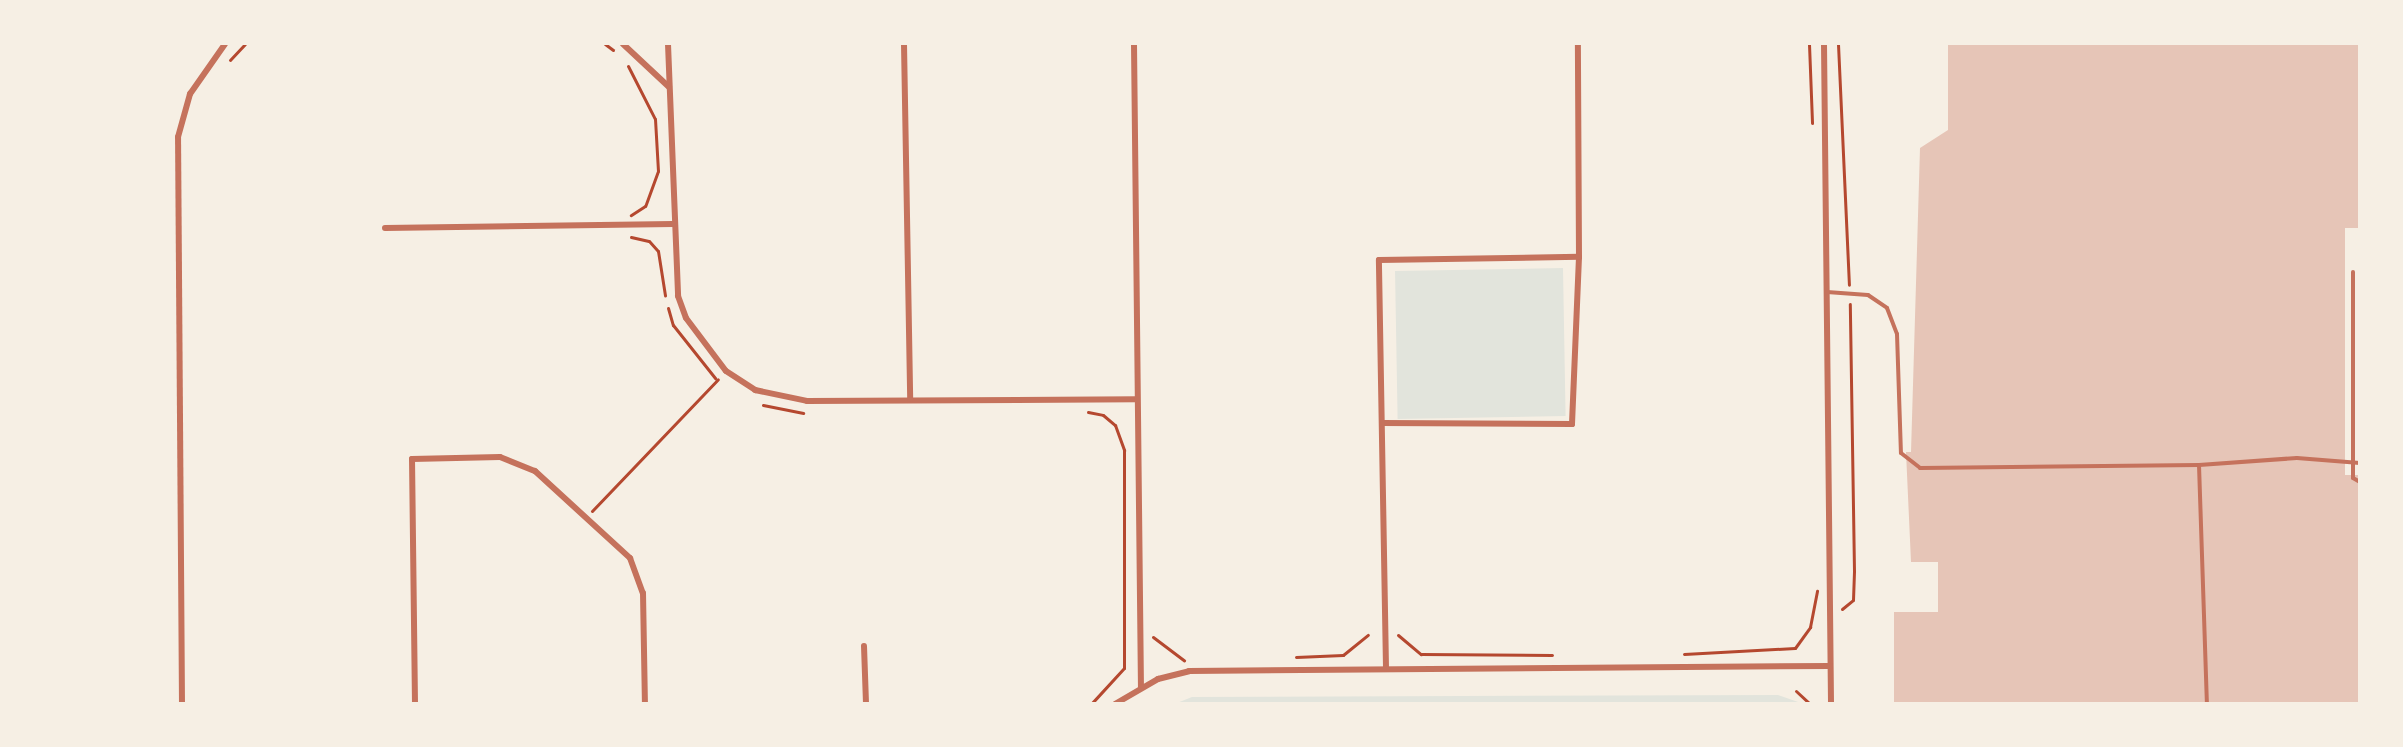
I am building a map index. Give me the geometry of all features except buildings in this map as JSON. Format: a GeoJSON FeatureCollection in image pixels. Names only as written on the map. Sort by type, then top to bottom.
{"type":"FeatureCollection","features":[{"type":"Feature","properties":{"kind":"street"},"geometry":{"type":"LineString","coordinates":[[182,704],[178,136],[190,94],[225,44]]}},
{"type":"Feature","properties":{"kind":"street"},"geometry":{"type":"LineString","coordinates":[[623,44],[669,87]]}},
{"type":"Feature","properties":{"kind":"street"},"geometry":{"type":"LineString","coordinates":[[668,44],[673,224],[678,296],[686,318],[726,371],[779,398],[1137,399]]}},
{"type":"Feature","properties":{"kind":"street"},"geometry":{"type":"LineString","coordinates":[[904,44],[910,399]]}},
{"type":"Feature","properties":{"kind":"street"},"geometry":{"type":"LineString","coordinates":[[1134,44],[1141,687]]}},
{"type":"Feature","properties":{"kind":"street"},"geometry":{"type":"LineString","coordinates":[[1382,423],[1572,424],[1579,257],[1578,44]]}},
{"type":"Feature","properties":{"kind":"street"},"geometry":{"type":"LineString","coordinates":[[1824,44],[1831,704]]}},
{"type":"Feature","properties":{"kind":"street"},"geometry":{"type":"LineString","coordinates":[[385,228],[673,224]]}},
{"type":"Feature","properties":{"kind":"street"},"geometry":{"type":"LineString","coordinates":[[1386,668],[1379,260],[1579,257]]}},
{"type":"Feature","properties":{"kind":"street"},"geometry":{"type":"LineString","coordinates":[[416,704],[412,459],[500,457],[535,471],[630,558],[643,593],[645,704]]}},
{"type":"Feature","properties":{"kind":"street"},"geometry":{"type":"LineString","coordinates":[[864,646],[866,704]]}},
{"type":"Feature","properties":{"kind":"street"},"geometry":{"type":"LineString","coordinates":[[1115,704],[1141,687],[1189,671],[1830,666]]}},
{"type":"Feature","properties":{"kind":"lane"},"geometry":{"type":"LineString","coordinates":[[2353,272],[2353,478],[2360,482]]}},
{"type":"Feature","properties":{"kind":"lane"},"geometry":{"type":"LineString","coordinates":[[1827,292],[1868,295],[1887,308],[1897,334],[1901,453],[1920,468],[2199,465],[2297,458],[2360,464]]}},
{"type":"Feature","properties":{"kind":"lane"},"geometry":{"type":"LineString","coordinates":[[2199,465],[2207,704]]}},
{"type":"Feature","properties":{"kind":"path"},"geometry":{"type":"LineString","coordinates":[[222,69],[244,44]]}},
{"type":"Feature","properties":{"kind":"path"},"geometry":{"type":"LineString","coordinates":[[605,44],[617,54]]}},
{"type":"Feature","properties":{"kind":"path"},"geometry":{"type":"LineString","coordinates":[[1838,44],[1849,294],[1854,571],[1853,600],[1842,606],[1842,617]]}},
{"type":"Feature","properties":{"kind":"path"},"geometry":{"type":"LineString","coordinates":[[623,59],[655,119],[658,171],[645,206],[631,211],[631,238],[649,241],[658,251],[673,325],[722,384]]}},
{"type":"Feature","properties":{"kind":"path"},"geometry":{"type":"LineString","coordinates":[[586,517],[726,371]]}},
{"type":"Feature","properties":{"kind":"path"},"geometry":{"type":"LineString","coordinates":[[752,399],[809,413]]}},
{"type":"Feature","properties":{"kind":"path"},"geometry":{"type":"LineString","coordinates":[[1081,411],[1103,415],[1115,425],[1124,450],[1124,668],[1090,704]]}},
{"type":"Feature","properties":{"kind":"path"},"geometry":{"type":"LineString","coordinates":[[1286,657],[1343,656],[1368,635]]}},
{"type":"Feature","properties":{"kind":"path"},"geometry":{"type":"LineString","coordinates":[[1398,635],[1421,654],[1563,655]]}},
{"type":"Feature","properties":{"kind":"path"},"geometry":{"type":"LineString","coordinates":[[1153,637],[1183,660],[1195,660]]}},
{"type":"Feature","properties":{"kind":"path"},"geometry":{"type":"LineString","coordinates":[[1678,654],[1795,648]]}},
{"type":"Feature","properties":{"kind":"path"},"geometry":{"type":"LineString","coordinates":[[1796,691],[1810,704]]}},
{"type":"Feature","properties":{"kind":"shaded area"},"geometry":{"type":"Polygon","coordinates":[[[1563,268],[1566,416],[1398,419],[1395,271],[1563,268]]]}},
{"type":"Feature","properties":{"kind":"shaded area"},"geometry":{"type":"Polygon","coordinates":[[[1778,695],[1801,703],[1177,703],[1192,697],[1778,695]]]}}]}
